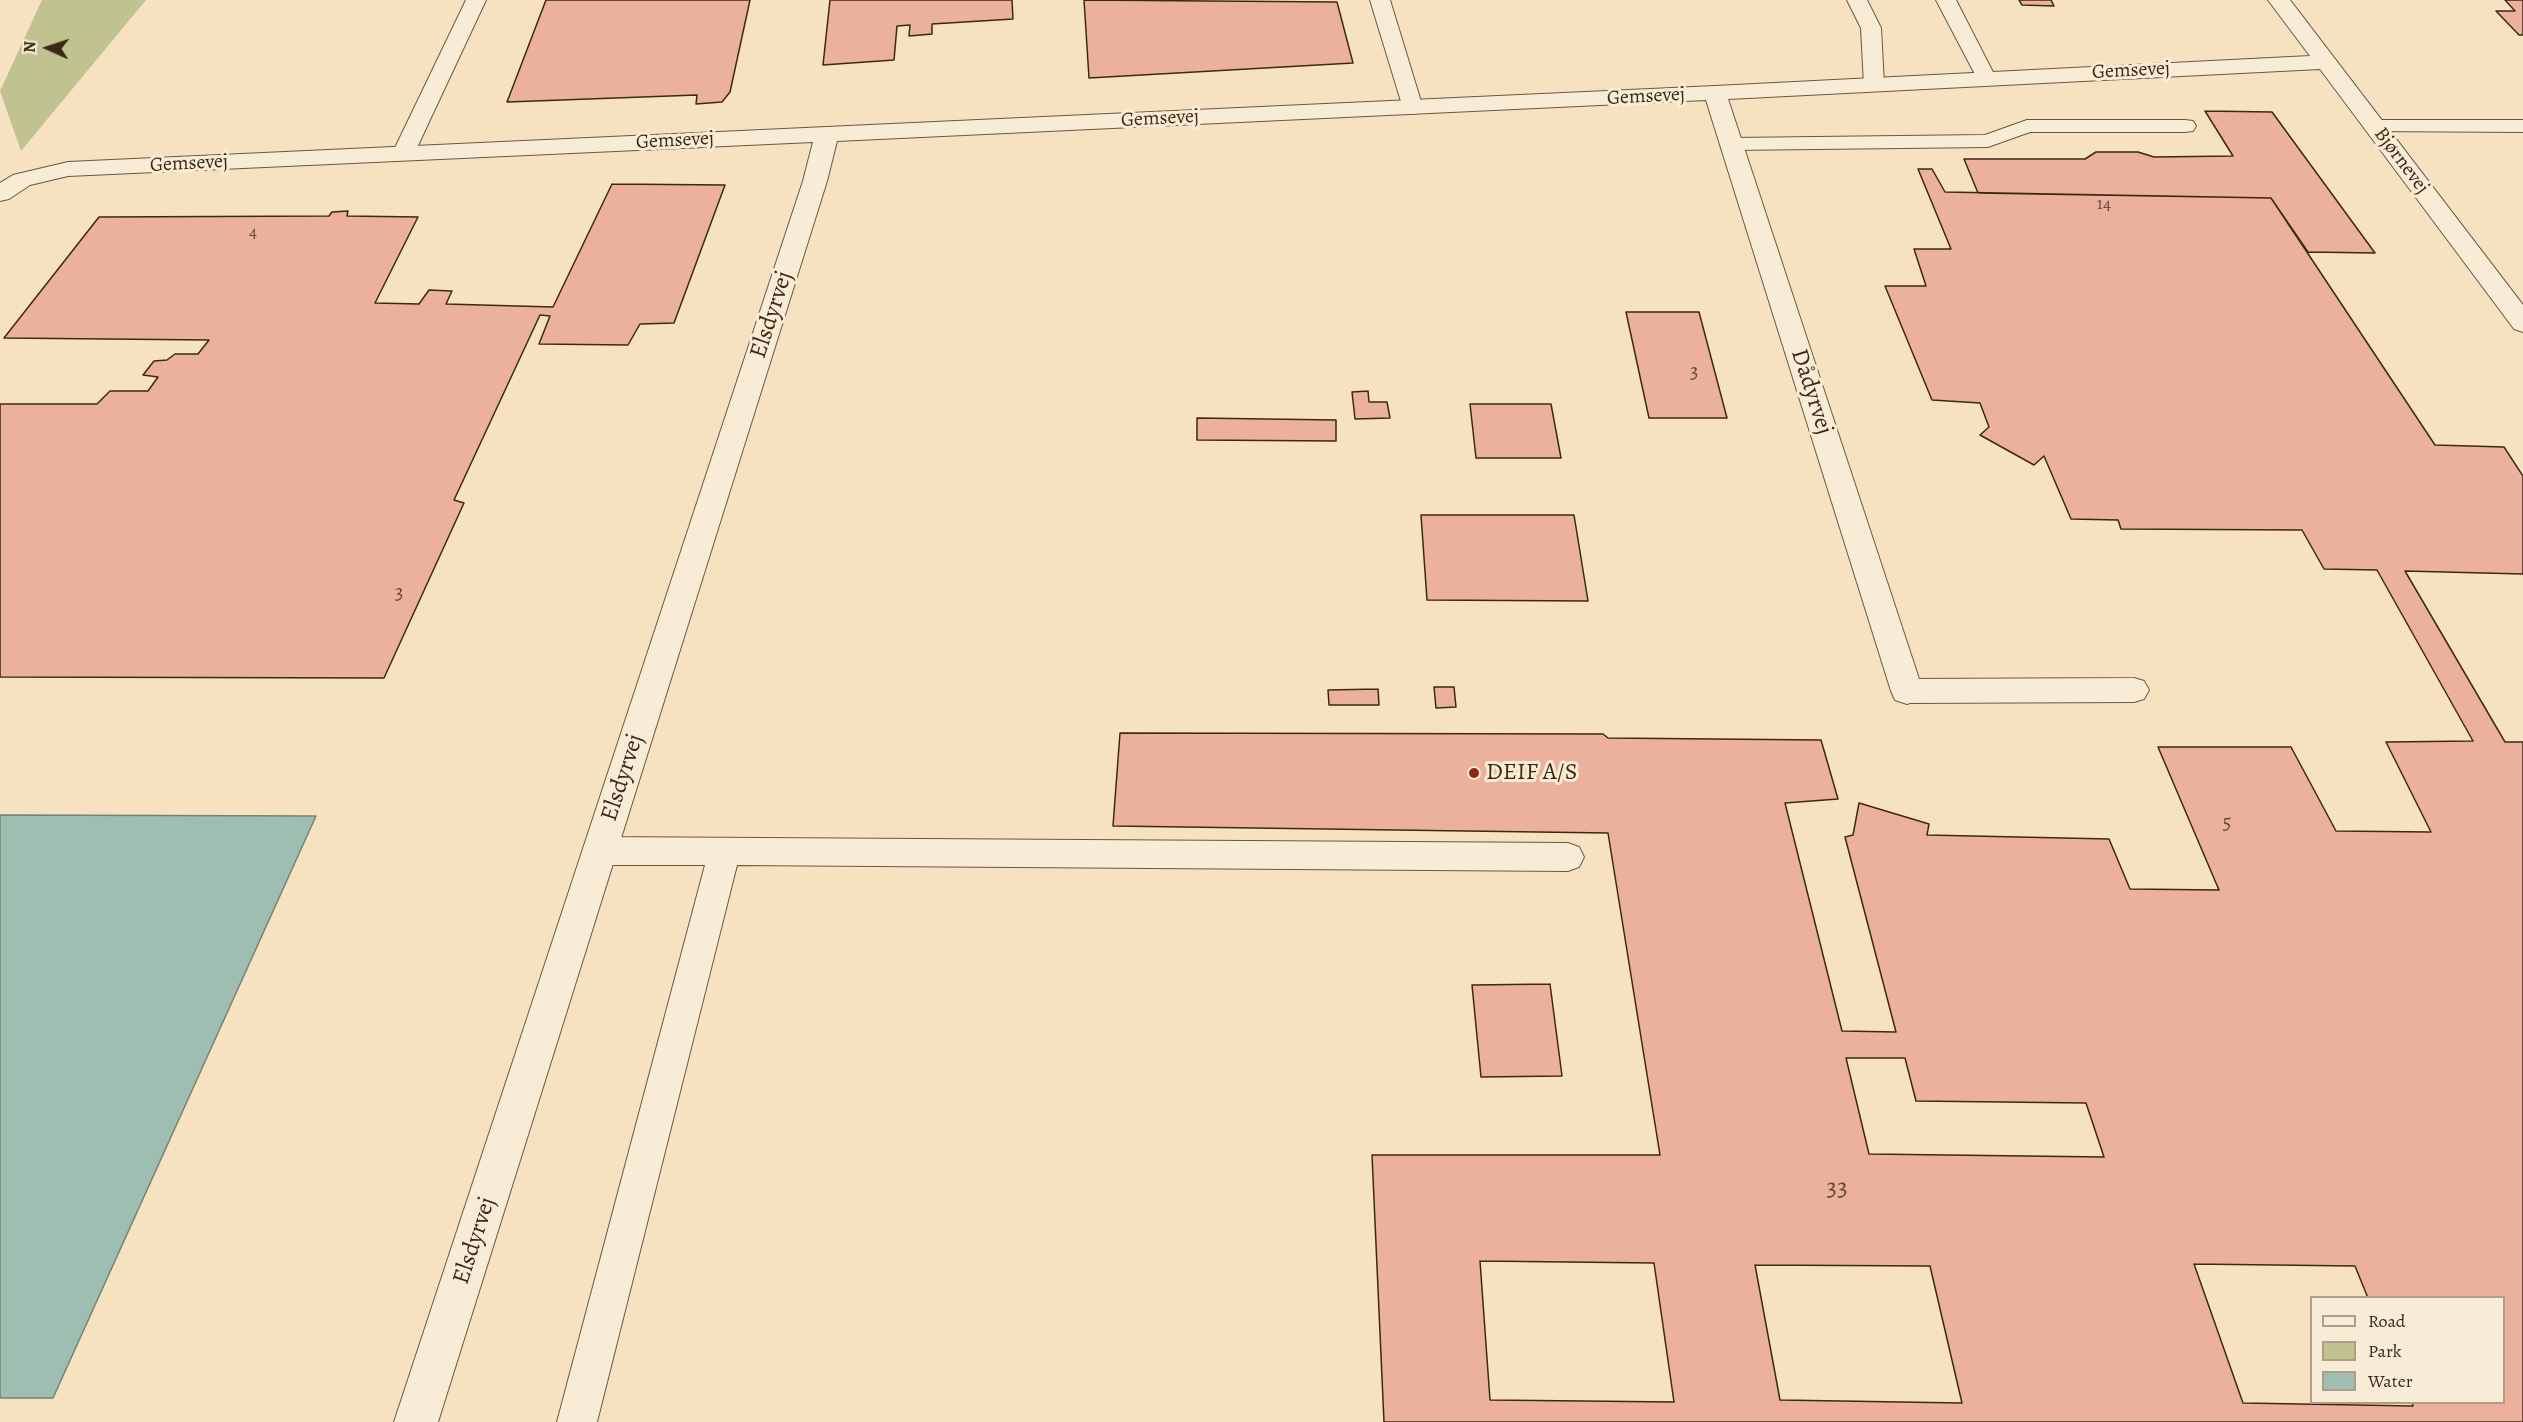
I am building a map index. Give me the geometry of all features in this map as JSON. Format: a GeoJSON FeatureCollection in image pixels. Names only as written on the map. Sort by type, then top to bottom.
{"type":"FeatureCollection","features":[{"type":"Feature","properties":{"kind":"street","name":"Bjørnevej"},"geometry":{"type":"LineString","coordinates":[[2279,0],[2523,323]]}},
{"type":"Feature","properties":{"kind":"street","name":"Gemsevej"},"geometry":{"type":"LineString","coordinates":[[0,194],[22,180],[68,169],[1413,108],[2325,62]]}},
{"type":"Feature","properties":{"kind":"street","name":"Dådyrvej"},"geometry":{"type":"LineString","coordinates":[[1714,93],[1906,691]]}},
{"type":"Feature","properties":{"kind":"street","name":"Elsdyrvej"},"geometry":{"type":"LineString","coordinates":[[416,1422],[807,204],[827,133]]}},
{"type":"Feature","properties":{"kind":"lane"},"geometry":{"type":"LineString","coordinates":[[403,154],[476,0]]}},
{"type":"Feature","properties":{"kind":"lane"},"geometry":{"type":"LineString","coordinates":[[1380,0],[1413,108]]}},
{"type":"Feature","properties":{"kind":"lane"},"geometry":{"type":"LineString","coordinates":[[1857,0],[1871,28],[1874,85]]}},
{"type":"Feature","properties":{"kind":"lane"},"geometry":{"type":"LineString","coordinates":[[1946,0],[1986,78]]}},
{"type":"Feature","properties":{"kind":"lane"},"geometry":{"type":"LineString","coordinates":[[1731,144],[1988,141],[2027,126],[2186,126]]}},
{"type":"Feature","properties":{"kind":"lane"},"geometry":{"type":"LineString","coordinates":[[2375,126],[2523,126]]}},
{"type":"Feature","properties":{"kind":"lane"},"geometry":{"type":"LineString","coordinates":[[1906,691],[2134,690]]}},
{"type":"Feature","properties":{"kind":"lane"},"geometry":{"type":"LineString","coordinates":[[600,851],[1568,856]]}},
{"type":"Feature","properties":{"kind":"lane"},"geometry":{"type":"LineString","coordinates":[[577,1422],[725,851]]}},
{"type":"Feature","properties":{"kind":"green space"},"geometry":{"type":"Polygon","coordinates":[[[42,0],[146,0],[21,151],[0,91],[42,0]]]}},
{"type":"Feature","properties":{"kind":"water"},"geometry":{"type":"Polygon","coordinates":[[[0,815],[316,816],[53,1398],[0,1398],[0,815]]]}},
{"type":"Feature","properties":{"kind":"building"},"geometry":{"type":"Polygon","coordinates":[[[546,0],[750,0],[730,92],[722,102],[696,104],[697,95],[507,102],[546,0]]]}},
{"type":"Feature","properties":{"kind":"building"},"geometry":{"type":"Polygon","coordinates":[[[830,0],[1012,0],[1013,19],[932,24],[932,34],[909,36],[910,25],[897,26],[894,60],[823,65],[830,0]]]}},
{"type":"Feature","properties":{"kind":"building"},"geometry":{"type":"Polygon","coordinates":[[[1084,0],[1337,2],[1353,63],[1089,78],[1084,0]]]}},
{"type":"Feature","properties":{"kind":"building"},"geometry":{"type":"Polygon","coordinates":[[[2019,0],[2051,0],[2054,6],[2022,5],[2019,0]]]}},
{"type":"Feature","properties":{"kind":"building"},"geometry":{"type":"Polygon","coordinates":[[[2505,0],[2523,0],[2523,35],[2519,35],[2496,11],[2515,11],[2505,0]]]}},
{"type":"Feature","properties":{"kind":"building"},"geometry":{"type":"Polygon","coordinates":[[[2205,111],[2272,112],[2375,253],[2308,252],[2271,198],[1978,193],[1964,159],[2085,159],[2096,152],[2138,152],[2154,157],[2233,156],[2205,111]]]}},
{"type":"Feature","properties":{"kind":"building","name":"DEIF A/S"},"geometry":{"type":"Polygon","coordinates":[[[1918,169],[1932,169],[1945,192],[2271,198],[2435,445],[2504,447],[2523,476],[2523,574],[2405,571],[2505,742],[2523,742],[2523,1422],[1384,1422],[1372,1155],[1660,1155],[1608,833],[1113,826],[1120,733],[1603,734],[1608,738],[1821,740],[1838,799],[1785,803],[1842,1031],[1896,1032],[1845,837],[1853,835],[1859,803],[1929,824],[1927,835],[2109,839],[2130,889],[2219,890],[2158,747],[2291,747],[2336,831],[2431,832],[2386,742],[2473,741],[2377,570],[2324,569],[2302,530],[2121,529],[2118,520],[2071,519],[2044,456],[2034,465],[1980,435],[1989,427],[1980,403],[1932,400],[1885,286],[1926,286],[1914,249],[1951,249],[1918,169]],[[1846,1058],[1869,1154],[2104,1157],[2086,1103],[1916,1101],[1905,1058],[1846,1058]],[[1480,1261],[1490,1400],[1674,1402],[1654,1263],[1480,1261]],[[1755,1265],[1780,1400],[1962,1403],[1930,1266],[1755,1265]]]}},
{"type":"Feature","properties":{"kind":"building"},"geometry":{"type":"Polygon","coordinates":[[[612,184],[725,185],[674,323],[640,324],[628,345],[539,344],[550,316],[540,315],[454,500],[464,503],[384,678],[0,677],[0,404],[97,404],[110,391],[148,391],[158,377],[143,375],[154,361],[167,360],[175,354],[198,354],[209,340],[4,338],[99,217],[329,216],[332,212],[348,211],[347,216],[418,217],[375,303],[419,304],[429,290],[452,291],[446,304],[553,307],[612,184]]]}},
{"type":"Feature","properties":{"kind":"building"},"geometry":{"type":"Polygon","coordinates":[[[1626,312],[1699,312],[1727,418],[1649,418],[1626,312]]]}},
{"type":"Feature","properties":{"kind":"building"},"geometry":{"type":"Polygon","coordinates":[[[1368,391],[1369,402],[1387,402],[1390,418],[1355,419],[1352,392],[1368,391]]]}},
{"type":"Feature","properties":{"kind":"building"},"geometry":{"type":"Polygon","coordinates":[[[1470,404],[1551,404],[1561,458],[1476,458],[1470,404]]]}},
{"type":"Feature","properties":{"kind":"building"},"geometry":{"type":"Polygon","coordinates":[[[1197,418],[1336,420],[1336,441],[1197,440],[1197,418]]]}},
{"type":"Feature","properties":{"kind":"building"},"geometry":{"type":"Polygon","coordinates":[[[1421,515],[1574,515],[1588,601],[1427,600],[1421,515]]]}},
{"type":"Feature","properties":{"kind":"building"},"geometry":{"type":"Polygon","coordinates":[[[1434,687],[1454,687],[1456,707],[1436,708],[1434,687]]]}},
{"type":"Feature","properties":{"kind":"building"},"geometry":{"type":"Polygon","coordinates":[[[1378,689],[1379,705],[1329,705],[1328,690],[1378,689]]]}},
{"type":"Feature","properties":{"kind":"building"},"geometry":{"type":"Polygon","coordinates":[[[1550,984],[1562,1076],[1481,1077],[1472,985],[1550,984]]]}},
{"type":"Feature","properties":{"kind":"place","name":"DEIF A/S"},"geometry":{"type":"Point","coordinates":[1474,773]}}]}
